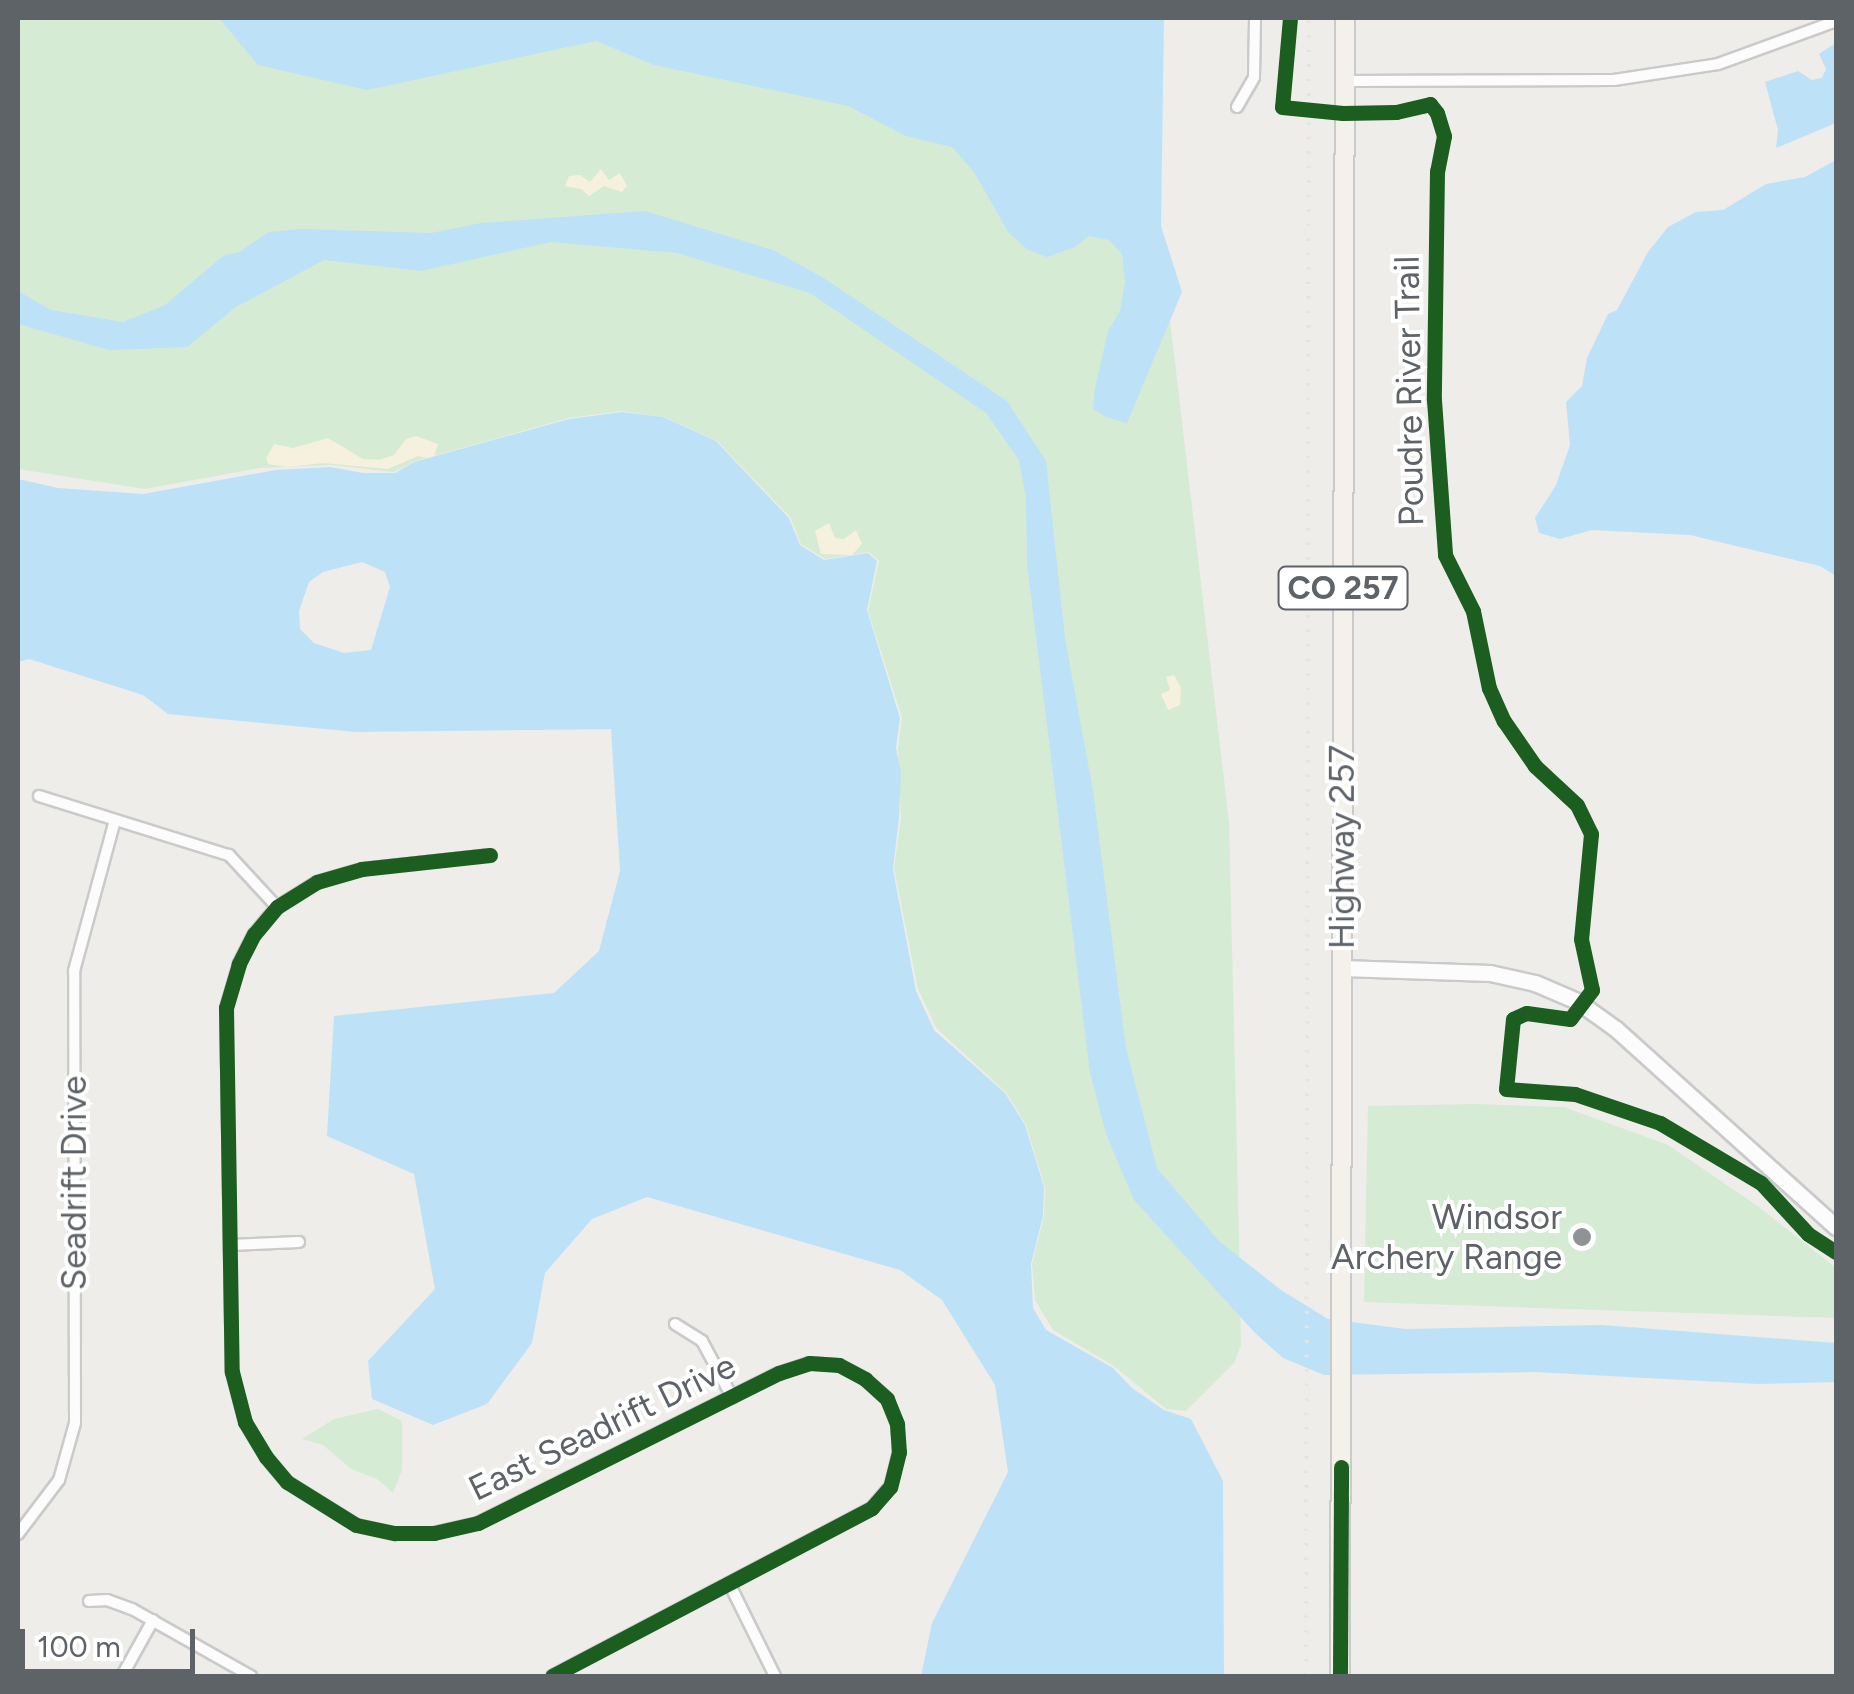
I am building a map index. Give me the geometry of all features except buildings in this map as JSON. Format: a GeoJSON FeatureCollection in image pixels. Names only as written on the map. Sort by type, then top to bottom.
{"type":"FeatureCollection","features":[{"type":"Feature","properties":{"kind":"main road","name":"Highway 257"},"geometry":{"type":"LineString","coordinates":[[1340,1676],[1345,18]]}},
{"type":"Feature","properties":{"kind":"street"},"geometry":{"type":"LineString","coordinates":[[1238,107],[1254,77],[1255,18]]}},
{"type":"Feature","properties":{"kind":"street"},"geometry":{"type":"LineString","coordinates":[[1344,82],[1614,80],[1707,67],[1836,22]]}},
{"type":"Feature","properties":{"kind":"street"},"geometry":{"type":"LineString","coordinates":[[39,796],[230,855],[277,907],[317,882],[362,869],[490,855]]}},
{"type":"Feature","properties":{"kind":"street","name":"Seadrift Drive"},"geometry":{"type":"LineString","coordinates":[[18,1534],[59,1480],[76,1422],[74,971],[115,820]]}},
{"type":"Feature","properties":{"kind":"street","name":"East Seadrift Drive"},"geometry":{"type":"LineString","coordinates":[[277,907],[254,934],[239,964],[226,1008],[232,1372],[245,1422],[287,1482],[356,1525],[395,1533],[434,1533],[478,1523],[809,1363],[838,1365],[864,1379],[887,1400],[897,1424],[899,1452],[890,1486],[872,1508],[552,1676]]}},
{"type":"Feature","properties":{"kind":"street"},"geometry":{"type":"LineString","coordinates":[[1342,968],[1490,973],[1534,983],[1577,1001],[1616,1029],[1836,1226]]}},
{"type":"Feature","properties":{"kind":"street"},"geometry":{"type":"LineString","coordinates":[[230,1245],[299,1242]]}},
{"type":"Feature","properties":{"kind":"street"},"geometry":{"type":"LineString","coordinates":[[675,1324],[702,1341],[732,1397]]}},
{"type":"Feature","properties":{"kind":"street"},"geometry":{"type":"LineString","coordinates":[[730,1585],[775,1676]]}},
{"type":"Feature","properties":{"kind":"street"},"geometry":{"type":"LineString","coordinates":[[90,1601],[107,1600],[152,1620],[251,1676]]}},
{"type":"Feature","properties":{"kind":"street"},"geometry":{"type":"LineString","coordinates":[[122,1676],[152,1620]]}},
{"type":"Feature","properties":{"kind":"green space"},"geometry":{"type":"Polygon","coordinates":[[[18,18],[596,18],[994,132],[1163,260],[1229,822],[1239,1239],[1241,1345],[1234,1363],[1186,1411],[1166,1409],[1114,1366],[1053,1330],[1035,1300],[1032,1264],[1044,1216],[1045,1187],[1026,1125],[1006,1092],[937,1029],[918,989],[894,868],[901,818],[898,748],[902,718],[868,611],[879,561],[869,552],[825,559],[801,544],[790,517],[717,441],[664,417],[621,411],[569,418],[415,461],[394,472],[331,465],[260,468],[145,489],[18,469],[18,18]]]}},
{"type":"Feature","properties":{"kind":"green space","name":"Windsor Archery Range"},"geometry":{"type":"Polygon","coordinates":[[[1368,1106],[1564,1107],[1668,1145],[1759,1207],[1836,1268],[1836,1318],[1364,1302],[1368,1106]]]}},
{"type":"Feature","properties":{"kind":"green space"},"geometry":{"type":"Polygon","coordinates":[[[378,1409],[402,1421],[402,1470],[393,1493],[377,1479],[351,1469],[323,1445],[302,1439],[334,1419],[378,1409]]]}},
{"type":"Feature","properties":{"kind":"sand"},"geometry":{"type":"Polygon","coordinates":[[[601,169],[609,180],[620,173],[627,186],[622,192],[604,186],[589,196],[581,189],[565,186],[569,176],[580,175],[590,182],[601,169]]]}},
{"type":"Feature","properties":{"kind":"sand"},"geometry":{"type":"Polygon","coordinates":[[[416,436],[438,444],[433,460],[418,456],[388,469],[324,463],[287,467],[268,464],[266,458],[274,444],[293,448],[328,438],[363,459],[379,460],[394,455],[406,439],[416,436]]]}},
{"type":"Feature","properties":{"kind":"sand"},"geometry":{"type":"Polygon","coordinates":[[[829,523],[835,538],[844,539],[856,530],[862,544],[852,555],[821,554],[815,531],[829,523]]]}},
{"type":"Feature","properties":{"kind":"sand"},"geometry":{"type":"Polygon","coordinates":[[[1174,675],[1181,687],[1180,705],[1168,710],[1161,694],[1170,690],[1166,677],[1174,675]]]}},
{"type":"Feature","properties":{"kind":"water"},"geometry":{"type":"Polygon","coordinates":[[[219,18],[1164,18],[1161,226],[1182,292],[1127,423],[1093,409],[1108,331],[1120,311],[1125,282],[1122,254],[1109,240],[1089,236],[1075,247],[1047,257],[1028,250],[1008,232],[974,172],[952,147],[906,136],[848,106],[654,65],[596,41],[367,90],[258,65],[219,18]]]}},
{"type":"Feature","properties":{"kind":"water"},"geometry":{"type":"Polygon","coordinates":[[[1836,43],[1836,123],[1776,148],[1778,130],[1765,82],[1798,71],[1812,80],[1822,78],[1826,69],[1819,54],[1836,43]]]}},
{"type":"Feature","properties":{"kind":"water"},"geometry":{"type":"Polygon","coordinates":[[[1836,160],[1836,576],[1820,566],[1690,535],[1592,530],[1560,539],[1539,533],[1535,518],[1556,485],[1570,445],[1566,402],[1582,386],[1587,358],[1608,314],[1617,310],[1648,252],[1668,227],[1696,212],[1723,210],[1766,184],[1805,177],[1836,160]]]}},
{"type":"Feature","properties":{"kind":"water"},"geometry":{"type":"Polygon","coordinates":[[[645,211],[773,250],[822,277],[1007,401],[1046,461],[1065,638],[1093,791],[1126,1048],[1157,1168],[1219,1241],[1281,1290],[1328,1319],[1406,1329],[1602,1325],[1836,1343],[1836,1382],[1758,1384],[1535,1372],[1324,1375],[1283,1358],[1255,1333],[1134,1200],[1106,1134],[1090,1073],[1027,564],[1026,499],[1019,460],[986,413],[810,293],[677,253],[551,242],[421,271],[324,260],[236,307],[187,347],[109,350],[18,324],[18,291],[51,310],[123,322],[165,305],[224,255],[263,248],[301,229],[431,233],[481,223],[645,211]]]}},
{"type":"Feature","properties":{"kind":"water"},"geometry":{"type":"Polygon","coordinates":[[[622,412],[663,417],[716,441],[789,518],[800,545],[824,560],[868,553],[877,561],[867,610],[900,718],[896,748],[901,772],[899,818],[893,869],[916,991],[934,1030],[1005,1093],[1025,1125],[1044,1187],[1043,1216],[1031,1264],[1033,1308],[1046,1330],[1113,1368],[1132,1388],[1164,1410],[1191,1419],[1223,1481],[1224,1676],[921,1676],[932,1623],[1008,1472],[995,1385],[942,1300],[900,1270],[647,1197],[592,1219],[545,1273],[532,1343],[487,1404],[433,1425],[372,1399],[368,1361],[435,1289],[414,1174],[327,1136],[334,1016],[554,993],[599,951],[620,871],[611,729],[356,732],[168,714],[143,695],[29,659],[18,662],[18,479],[58,488],[143,494],[276,470],[330,467],[395,473],[414,462],[569,419],[622,412]],[[362,562],[323,572],[309,582],[299,611],[300,629],[314,643],[344,653],[371,650],[390,587],[385,572],[362,562]]]}},
{"type":"Feature","properties":{"kind":"waterway"},"geometry":{"type":"LineString","coordinates":[[240,264],[272,242],[299,239]]}},
{"type":"Feature","properties":{"kind":"railway"},"geometry":{"type":"LineString","coordinates":[[1306,1676],[1309,18]]}},
{"type":"Feature","properties":{"kind":"cycle path","name":"Poudre River Trail"},"geometry":{"type":"LineString","coordinates":[[1290,18],[1282,107],[1343,113],[1396,112],[1430,104],[1437,113],[1444,136],[1437,171],[1434,400],[1445,555],[1473,611],[1489,688],[1504,721],[1535,766],[1577,805],[1591,834],[1581,939],[1592,990],[1570,1019],[1526,1013],[1513,1019],[1506,1089],[1575,1094],[1660,1123],[1761,1183],[1808,1234],[1836,1252]]}},
{"type":"Feature","properties":{"kind":"cycle path"},"geometry":{"type":"LineString","coordinates":[[490,855],[362,869],[317,882],[277,907],[254,934],[239,964],[226,1008],[232,1372],[245,1422],[266,1457],[287,1482],[356,1525],[395,1533],[434,1533],[478,1523],[779,1373],[809,1363],[839,1365],[865,1379],[887,1399],[897,1424],[899,1452],[890,1487],[872,1508],[552,1676]]}},
{"type":"Feature","properties":{"kind":"cycle path"},"geometry":{"type":"LineString","coordinates":[[1340,1676],[1341,1467]]}},
{"type":"Feature","properties":{"kind":"place","name":"Windsor Archery Range"},"geometry":{"type":"Point","coordinates":[1582,1237]}}]}
